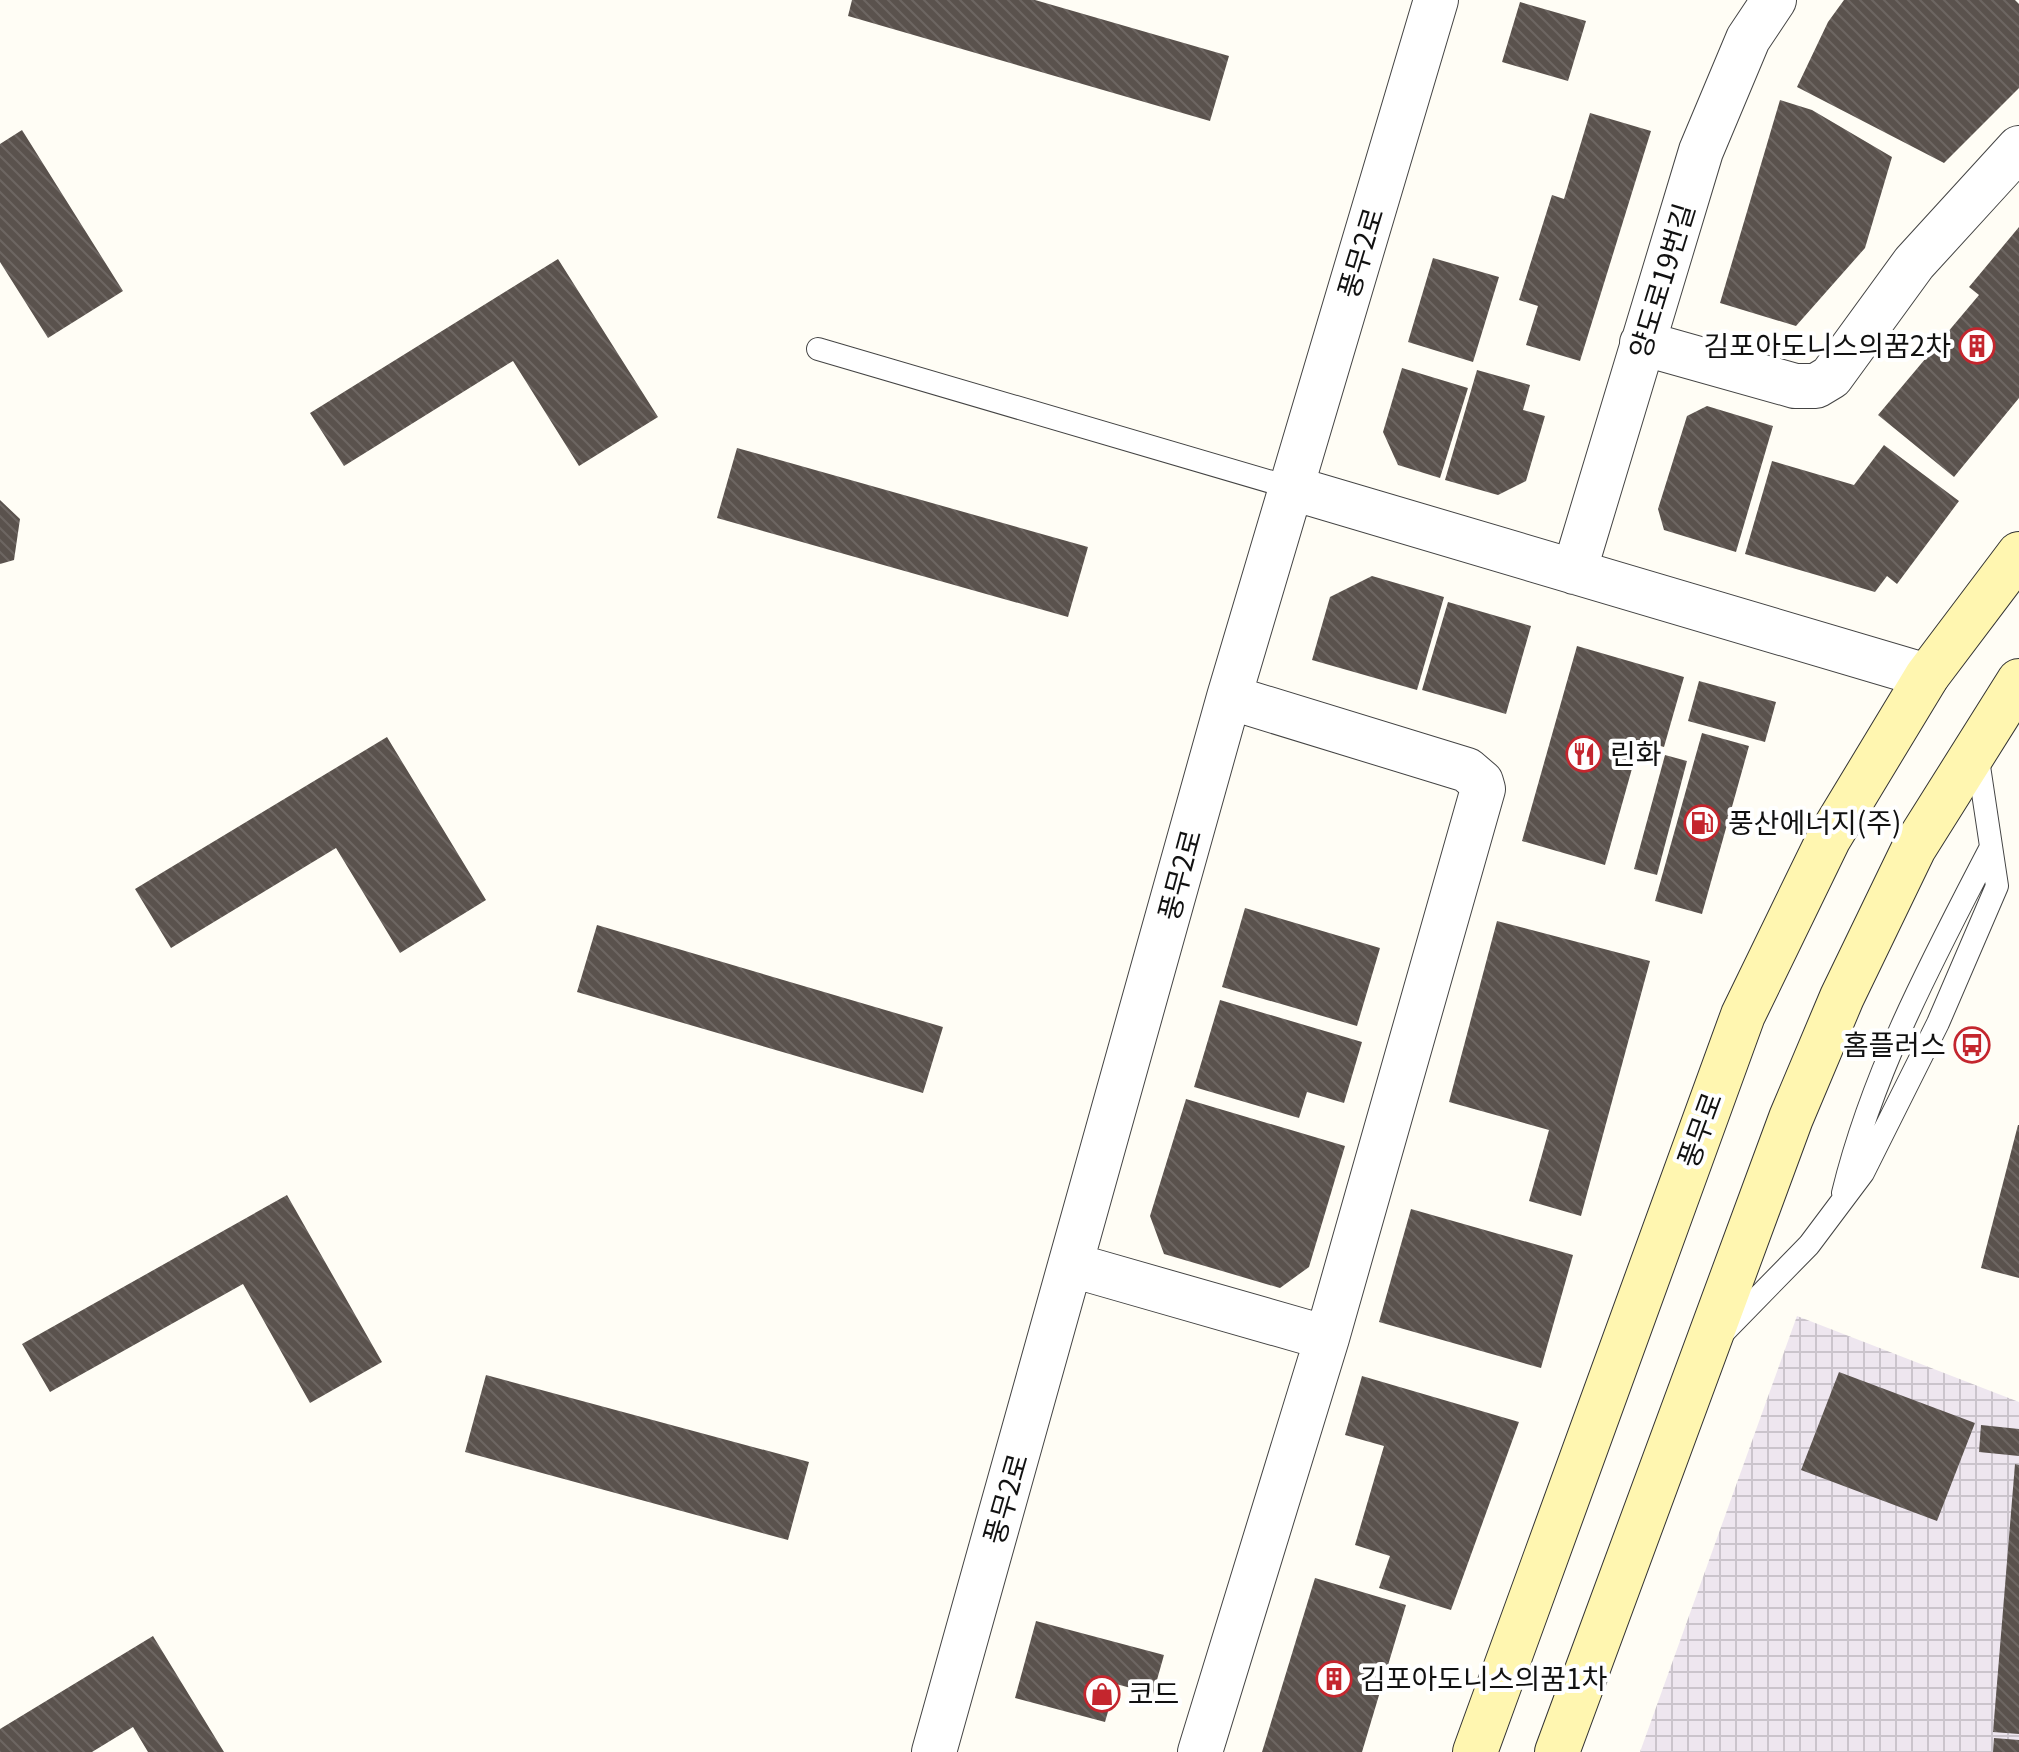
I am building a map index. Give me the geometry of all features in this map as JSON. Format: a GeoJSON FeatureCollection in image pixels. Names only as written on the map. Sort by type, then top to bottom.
{"type":"FeatureCollection","features":[{"type":"Feature","properties":{"kind":"street","name":"풍무2로"},"geometry":{"type":"LineString","coordinates":[[934,1752],[1229,697],[1436,0]]}},
{"type":"Feature","properties":{"kind":"street","name":"양도로19번길"},"geometry":{"type":"LineString","coordinates":[[1574,572],[1701,151],[1748,39],[1774,0]]}},
{"type":"Feature","properties":{"kind":"street"},"geometry":{"type":"LineString","coordinates":[[1642,343],[1795,386],[1816,386],[1831,377],[1884,300],[1950,219],[2019,148]]}},
{"type":"Feature","properties":{"kind":"street"},"geometry":{"type":"LineString","coordinates":[[1292,488],[1927,676]]}},
{"type":"Feature","properties":{"kind":"street","name":"풍무로"},"geometry":{"type":"LineString","coordinates":[[1475,1752],[1743,1015],[1829,838],[1927,676],[2019,554]]}},
{"type":"Feature","properties":{"kind":"street"},"geometry":{"type":"LineString","coordinates":[[1557,1752],[1791,1118],[1842,997],[1914,848],[2019,681]]}},
{"type":"Feature","properties":{"kind":"street"},"geometry":{"type":"LineString","coordinates":[[1200,1752],[1327,1338],[1483,789],[1481,782],[1467,770],[1229,697]]}},
{"type":"Feature","properties":{"kind":"street"},"geometry":{"type":"LineString","coordinates":[[1072,1265],[1327,1338]]}},
{"type":"Feature","properties":{"kind":"lane"},"geometry":{"type":"LineString","coordinates":[[818,349],[1292,488]]}},
{"type":"Feature","properties":{"kind":"lane"},"geometry":{"type":"LineString","coordinates":[[1704,1350],[1769,1289],[1840,1206],[1889,1127],[1997,886],[1976,747]]}},
{"type":"Feature","properties":{"kind":"lane"},"geometry":{"type":"LineString","coordinates":[[1840,1206],[1856,1141],[1885,1065],[1991,847]]}},
{"type":"Feature","properties":{"kind":"shaded area"},"geometry":{"type":"Polygon","coordinates":[[[1797,1316],[2019,1402],[2019,1752],[1640,1752],[1797,1316]]]}},
{"type":"Feature","properties":{"kind":"building"},"geometry":{"type":"Polygon","coordinates":[[[852,0],[1035,0],[1229,56],[1210,121],[848,16],[852,0]]]}},
{"type":"Feature","properties":{"kind":"building"},"geometry":{"type":"Polygon","coordinates":[[[1844,0],[2015,0],[2019,4],[2019,88],[1944,163],[1797,87],[1828,22],[1844,0]]]}},
{"type":"Feature","properties":{"kind":"building"},"geometry":{"type":"Polygon","coordinates":[[[1520,2],[1586,21],[1568,81],[1502,62],[1520,2]]]}},
{"type":"Feature","properties":{"kind":"building"},"geometry":{"type":"Polygon","coordinates":[[[1780,100],[1812,110],[1892,157],[1865,248],[1796,326],[1720,303],[1780,100]]]}},
{"type":"Feature","properties":{"kind":"building"},"geometry":{"type":"Polygon","coordinates":[[[1590,113],[1651,131],[1580,361],[1526,345],[1538,306],[1519,300],[1552,195],[1564,199],[1590,113]]]}},
{"type":"Feature","properties":{"kind":"building"},"geometry":{"type":"Polygon","coordinates":[[[22,130],[123,291],[48,338],[0,262],[0,144],[22,130]]]}},
{"type":"Feature","properties":{"kind":"building","name":"김포아도니스의꿈2차"},"geometry":{"type":"Polygon","coordinates":[[[2019,227],[2019,398],[1954,477],[1878,415],[1979,295],[1969,287],[2019,227]]]}},
{"type":"Feature","properties":{"kind":"building"},"geometry":{"type":"Polygon","coordinates":[[[1433,258],[1499,277],[1473,362],[1408,342],[1433,258]]]}},
{"type":"Feature","properties":{"kind":"building"},"geometry":{"type":"Polygon","coordinates":[[[558,259],[658,417],[579,466],[513,361],[344,466],[310,413],[558,259]]]}},
{"type":"Feature","properties":{"kind":"building"},"geometry":{"type":"Polygon","coordinates":[[[1402,368],[1468,388],[1440,478],[1398,465],[1383,432],[1402,368]]]}},
{"type":"Feature","properties":{"kind":"building"},"geometry":{"type":"Polygon","coordinates":[[[1477,370],[1530,385],[1523,410],[1545,416],[1526,481],[1498,495],[1445,480],[1477,370]]]}},
{"type":"Feature","properties":{"kind":"building"},"geometry":{"type":"Polygon","coordinates":[[[1707,406],[1773,426],[1736,552],[1664,530],[1658,509],[1687,416],[1707,406]]]}},
{"type":"Feature","properties":{"kind":"building"},"geometry":{"type":"Polygon","coordinates":[[[1884,445],[1959,501],[1897,584],[1887,576],[1875,592],[1745,554],[1772,461],[1854,485],[1884,445]]]}},
{"type":"Feature","properties":{"kind":"building"},"geometry":{"type":"Polygon","coordinates":[[[737,448],[1088,547],[1068,617],[717,518],[737,448]]]}},
{"type":"Feature","properties":{"kind":"building"},"geometry":{"type":"Polygon","coordinates":[[[0,500],[20,519],[14,560],[0,564],[0,500]]]}},
{"type":"Feature","properties":{"kind":"building"},"geometry":{"type":"Polygon","coordinates":[[[1372,576],[1444,597],[1417,690],[1312,660],[1330,597],[1372,576]]]}},
{"type":"Feature","properties":{"kind":"building"},"geometry":{"type":"Polygon","coordinates":[[[1448,602],[1531,626],[1506,714],[1422,690],[1448,602]]]}},
{"type":"Feature","properties":{"kind":"building"},"geometry":{"type":"Polygon","coordinates":[[[1577,646],[1684,677],[1664,747],[1640,740],[1605,865],[1522,841],[1577,646]]]}},
{"type":"Feature","properties":{"kind":"building"},"geometry":{"type":"Polygon","coordinates":[[[1699,681],[1776,702],[1765,742],[1688,721],[1699,681]]]}},
{"type":"Feature","properties":{"kind":"building","name":"풍산에너지(주)"},"geometry":{"type":"Polygon","coordinates":[[[1702,733],[1749,746],[1702,914],[1655,901],[1702,733]]]}},
{"type":"Feature","properties":{"kind":"building"},"geometry":{"type":"Polygon","coordinates":[[[387,737],[486,900],[400,953],[336,848],[171,948],[135,889],[387,737]]]}},
{"type":"Feature","properties":{"kind":"building"},"geometry":{"type":"Polygon","coordinates":[[[1665,755],[1687,761],[1657,875],[1634,869],[1665,755]]]}},
{"type":"Feature","properties":{"kind":"building"},"geometry":{"type":"Polygon","coordinates":[[[1245,908],[1380,948],[1357,1026],[1222,987],[1245,908]]]}},
{"type":"Feature","properties":{"kind":"building"},"geometry":{"type":"Polygon","coordinates":[[[1497,921],[1650,961],[1581,1216],[1529,1201],[1549,1130],[1449,1102],[1497,921]]]}},
{"type":"Feature","properties":{"kind":"building"},"geometry":{"type":"Polygon","coordinates":[[[597,925],[943,1027],[923,1093],[577,992],[597,925]]]}},
{"type":"Feature","properties":{"kind":"building"},"geometry":{"type":"Polygon","coordinates":[[[1220,1000],[1362,1042],[1344,1103],[1307,1092],[1299,1118],[1194,1087],[1220,1000]]]}},
{"type":"Feature","properties":{"kind":"building"},"geometry":{"type":"Polygon","coordinates":[[[1186,1099],[1345,1146],[1309,1267],[1280,1288],[1164,1254],[1150,1216],[1186,1099]]]}},
{"type":"Feature","properties":{"kind":"building"},"geometry":{"type":"Polygon","coordinates":[[[2019,1125],[2019,1278],[1981,1268],[2019,1125]]]}},
{"type":"Feature","properties":{"kind":"building"},"geometry":{"type":"Polygon","coordinates":[[[287,1195],[382,1362],[310,1403],[243,1284],[50,1392],[22,1344],[287,1195]]]}},
{"type":"Feature","properties":{"kind":"building"},"geometry":{"type":"Polygon","coordinates":[[[1411,1209],[1573,1255],[1541,1368],[1379,1322],[1411,1209]]]}},
{"type":"Feature","properties":{"kind":"building"},"geometry":{"type":"Polygon","coordinates":[[[1839,1372],[1975,1423],[1937,1521],[1801,1470],[1839,1372]]]}},
{"type":"Feature","properties":{"kind":"building"},"geometry":{"type":"Polygon","coordinates":[[[486,1375],[809,1462],[788,1540],[465,1452],[486,1375]]]}},
{"type":"Feature","properties":{"kind":"building"},"geometry":{"type":"Polygon","coordinates":[[[1362,1376],[1519,1422],[1451,1610],[1379,1588],[1390,1556],[1355,1545],[1384,1446],[1345,1435],[1362,1376]]]}},
{"type":"Feature","properties":{"kind":"building"},"geometry":{"type":"Polygon","coordinates":[[[1981,1425],[2019,1429],[2019,1456],[1979,1452],[1981,1425]]]}},
{"type":"Feature","properties":{"kind":"building"},"geometry":{"type":"Polygon","coordinates":[[[2015,1464],[2019,1465],[2019,1734],[1993,1732],[2015,1464]]]}},
{"type":"Feature","properties":{"kind":"building","name":"김포아도니스의꿈1차"},"geometry":{"type":"Polygon","coordinates":[[[1315,1578],[1406,1605],[1362,1752],[1262,1752],[1315,1578]]]}},
{"type":"Feature","properties":{"kind":"building"},"geometry":{"type":"Polygon","coordinates":[[[1036,1621],[1164,1655],[1153,1694],[1116,1684],[1105,1722],[1015,1698],[1036,1621]]]}},
{"type":"Feature","properties":{"kind":"building"},"geometry":{"type":"Polygon","coordinates":[[[153,1636],[224,1752],[148,1752],[133,1727],[92,1752],[0,1752],[0,1729],[153,1636]]]}},
{"type":"Feature","properties":{"kind":"building"},"geometry":{"type":"Polygon","coordinates":[[[1994,1738],[2019,1740],[2019,1752],[1993,1752],[1994,1738]]]}},
{"type":"Feature","properties":{"kind":"place","name":"김포아도니스의꿈2차"},"geometry":{"type":"Point","coordinates":[1977,346]}},
{"type":"Feature","properties":{"kind":"place","name":"린화"},"geometry":{"type":"Point","coordinates":[1584,754]}},
{"type":"Feature","properties":{"kind":"place","name":"풍산에너지(주)"},"geometry":{"type":"Point","coordinates":[1702,823]}},
{"type":"Feature","properties":{"kind":"place","name":"홈플러스"},"geometry":{"type":"Point","coordinates":[1972,1045]}},
{"type":"Feature","properties":{"kind":"place","name":"김포아도니스의꿈1차"},"geometry":{"type":"Point","coordinates":[1334,1679]}},
{"type":"Feature","properties":{"kind":"place","name":"코드"},"geometry":{"type":"Point","coordinates":[1102,1694]}}]}
